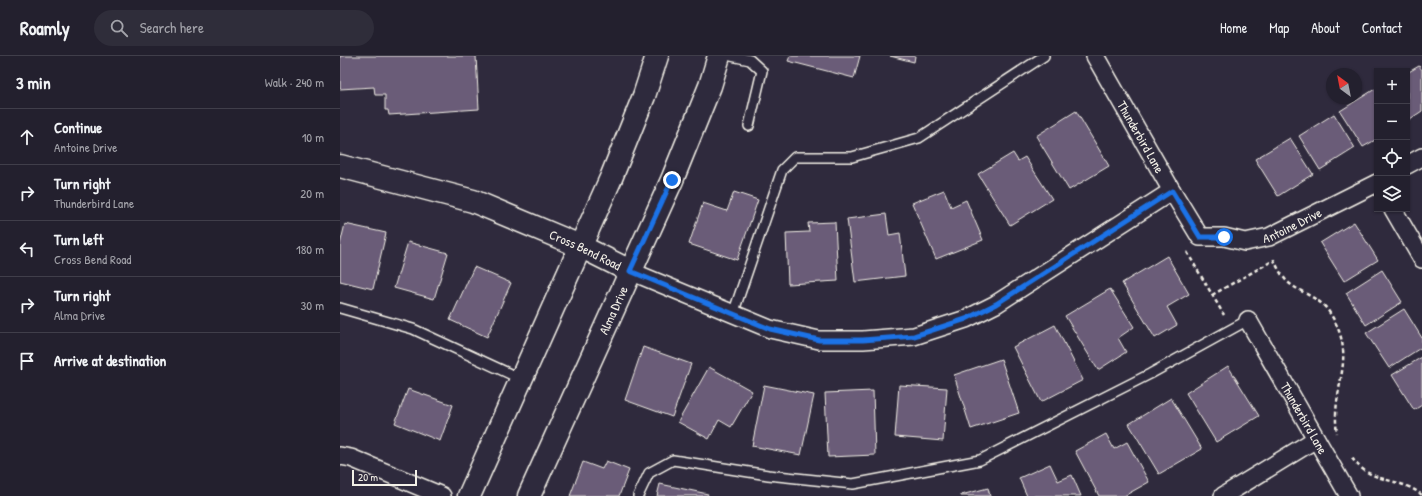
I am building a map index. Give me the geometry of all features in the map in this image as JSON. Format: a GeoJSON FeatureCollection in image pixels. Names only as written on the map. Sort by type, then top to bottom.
{"type":"FeatureCollection","features":[{"type":"Feature","properties":{"kind":"main road"},"geometry":{"type":"LineString","coordinates":[[470,496],[611,178],[641,102],[657,56]]}},
{"type":"Feature","properties":{"kind":"main road","name":"Alma Drive"},"geometry":{"type":"LineString","coordinates":[[528,496],[675,173],[710,86],[719,56]]}},
{"type":"Feature","properties":{"kind":"main road","name":"Cross Bend Road"},"geometry":{"type":"LineString","coordinates":[[340,166],[473,201],[580,246],[630,271]]}},
{"type":"Feature","properties":{"kind":"street","name":"Thunderbird Lane"},"geometry":{"type":"LineString","coordinates":[[1095,56],[1200,237]]}},
{"type":"Feature","properties":{"kind":"street"},"geometry":{"type":"LineString","coordinates":[[1410,164],[1422,157]]}},
{"type":"Feature","properties":{"kind":"street","name":"Antoine Drive"},"geometry":{"type":"LineString","coordinates":[[1200,237],[1224,237],[1245,242],[1269,237],[1374,184]]}},
{"type":"Feature","properties":{"kind":"street","name":"Cross Bend Road"},"geometry":{"type":"LineString","coordinates":[[630,271],[770,329],[819,340],[863,340],[914,336],[966,319],[996,304],[1172,191]]}},
{"type":"Feature","properties":{"kind":"street"},"geometry":{"type":"LineString","coordinates":[[1395,212],[1422,259]]}},
{"type":"Feature","properties":{"kind":"street","name":"Thunderbird Lane"},"geometry":{"type":"LineString","coordinates":[[1248,320],[1348,496]]}},
{"type":"Feature","properties":{"kind":"street"},"geometry":{"type":"LineString","coordinates":[[1223,496],[1316,439]]}},
{"type":"Feature","properties":{"kind":"street"},"geometry":{"type":"LineString","coordinates":[[340,456],[351,458],[442,496]]}},
{"type":"Feature","properties":{"kind":"lane"},"geometry":{"type":"LineString","coordinates":[[731,56],[751,58],[762,70],[749,126]]}},
{"type":"Feature","properties":{"kind":"lane"},"geometry":{"type":"LineString","coordinates":[[733,314],[782,170],[795,157],[852,157],[919,138],[1044,56]]}},
{"type":"Feature","properties":{"kind":"lane"},"geometry":{"type":"LineString","coordinates":[[340,308],[413,329],[521,379]]}},
{"type":"Feature","properties":{"kind":"lane"},"geometry":{"type":"LineString","coordinates":[[638,496],[649,473],[673,460],[768,475],[853,484],[980,460],[1150,374],[1248,320]]}},
{"type":"Feature","properties":{"kind":"path"},"geometry":{"type":"LineString","coordinates":[[1185,248],[1227,320],[1248,320]]}},
{"type":"Feature","properties":{"kind":"path"},"geometry":{"type":"LineString","coordinates":[[1212,295],[1274,260],[1285,280],[1308,293],[1326,307],[1338,326],[1344,348],[1343,370],[1335,420],[1337,435]]}},
{"type":"Feature","properties":{"kind":"path"},"geometry":{"type":"LineString","coordinates":[[1351,457],[1366,472],[1378,479],[1404,484],[1422,495]]}},
{"type":"Feature","properties":{"kind":"building"},"geometry":{"type":"Polygon","coordinates":[[[340,56],[476,56],[479,109],[389,115],[388,110],[385,110],[385,95],[375,95],[374,87],[340,89],[340,56]]]}},
{"type":"Feature","properties":{"kind":"building"},"geometry":{"type":"Polygon","coordinates":[[[790,56],[860,56],[854,78],[788,61],[790,56]]]}},
{"type":"Feature","properties":{"kind":"building"},"geometry":{"type":"Polygon","coordinates":[[[890,56],[915,56],[914,62],[890,56]]]}},
{"type":"Feature","properties":{"kind":"building"},"geometry":{"type":"Polygon","coordinates":[[[1419,66],[1422,70],[1422,111],[1410,119],[1410,104],[1410,71],[1419,66]]]}},
{"type":"Feature","properties":{"kind":"building"},"geometry":{"type":"Polygon","coordinates":[[[1374,90],[1374,141],[1363,147],[1340,111],[1351,104],[1362,104],[1362,97],[1374,90]]]}},
{"type":"Feature","properties":{"kind":"building"},"geometry":{"type":"Polygon","coordinates":[[[1076,111],[1109,166],[1069,190],[1036,136],[1076,111]]]}},
{"type":"Feature","properties":{"kind":"building"},"geometry":{"type":"Polygon","coordinates":[[[1334,114],[1355,148],[1320,170],[1299,136],[1334,114]]]}},
{"type":"Feature","properties":{"kind":"building"},"geometry":{"type":"Polygon","coordinates":[[[1290,138],[1313,174],[1278,196],[1255,159],[1290,138]]]}},
{"type":"Feature","properties":{"kind":"building"},"geometry":{"type":"Polygon","coordinates":[[[1013,153],[1018,161],[1025,157],[1052,199],[1010,225],[978,174],[1013,153]]]}},
{"type":"Feature","properties":{"kind":"building"},"geometry":{"type":"Polygon","coordinates":[[[944,190],[951,207],[966,200],[983,240],[936,259],[912,203],[944,190]]]}},
{"type":"Feature","properties":{"kind":"building"},"geometry":{"type":"Polygon","coordinates":[[[734,192],[758,200],[737,260],[689,244],[703,203],[727,211],[734,192]]]}},
{"type":"Feature","properties":{"kind":"building"},"geometry":{"type":"Polygon","coordinates":[[[886,214],[889,235],[900,233],[905,276],[855,282],[847,219],[886,214]]]}},
{"type":"Feature","properties":{"kind":"building"},"geometry":{"type":"Polygon","coordinates":[[[835,222],[838,281],[788,284],[786,233],[809,232],[808,223],[835,222]]]}},
{"type":"Feature","properties":{"kind":"building"},"geometry":{"type":"Polygon","coordinates":[[[1354,222],[1378,260],[1344,281],[1320,243],[1354,222]]]}},
{"type":"Feature","properties":{"kind":"building"},"geometry":{"type":"Polygon","coordinates":[[[345,224],[386,233],[373,289],[340,281],[340,245],[345,224]]]}},
{"type":"Feature","properties":{"kind":"building"},"geometry":{"type":"Polygon","coordinates":[[[408,242],[448,253],[434,299],[394,288],[408,242]]]}},
{"type":"Feature","properties":{"kind":"building"},"geometry":{"type":"Polygon","coordinates":[[[1167,256],[1189,294],[1167,307],[1177,325],[1155,338],[1122,283],[1167,256]]]}},
{"type":"Feature","properties":{"kind":"building"},"geometry":{"type":"Polygon","coordinates":[[[474,267],[511,283],[487,337],[450,320],[474,267]]]}},
{"type":"Feature","properties":{"kind":"building"},"geometry":{"type":"Polygon","coordinates":[[[1382,270],[1402,302],[1366,325],[1346,293],[1382,270]]]}},
{"type":"Feature","properties":{"kind":"building"},"geometry":{"type":"Polygon","coordinates":[[[1110,289],[1134,327],[1118,338],[1126,352],[1098,370],[1065,316],[1110,289]]]}},
{"type":"Feature","properties":{"kind":"building"},"geometry":{"type":"Polygon","coordinates":[[[1404,309],[1422,338],[1422,347],[1389,368],[1366,333],[1404,309]]]}},
{"type":"Feature","properties":{"kind":"building"},"geometry":{"type":"Polygon","coordinates":[[[1055,325],[1083,380],[1041,402],[1013,347],[1055,325]]]}},
{"type":"Feature","properties":{"kind":"building"},"geometry":{"type":"Polygon","coordinates":[[[643,347],[691,364],[672,417],[625,400],[643,347]]]}},
{"type":"Feature","properties":{"kind":"building"},"geometry":{"type":"Polygon","coordinates":[[[1422,357],[1422,405],[1414,410],[1392,375],[1422,357]]]}},
{"type":"Feature","properties":{"kind":"building"},"geometry":{"type":"Polygon","coordinates":[[[1001,359],[1019,413],[971,429],[954,375],[1001,359]]]}},
{"type":"Feature","properties":{"kind":"building"},"geometry":{"type":"Polygon","coordinates":[[[1228,366],[1259,416],[1216,442],[1186,393],[1228,366]]]}},
{"type":"Feature","properties":{"kind":"building"},"geometry":{"type":"Polygon","coordinates":[[[709,367],[752,391],[731,427],[719,420],[709,439],[678,422],[709,367]]]}},
{"type":"Feature","properties":{"kind":"building"},"geometry":{"type":"Polygon","coordinates":[[[764,385],[814,395],[801,455],[752,446],[764,385]]]}},
{"type":"Feature","properties":{"kind":"building"},"geometry":{"type":"Polygon","coordinates":[[[899,385],[947,388],[943,441],[895,437],[899,385]]]}},
{"type":"Feature","properties":{"kind":"building"},"geometry":{"type":"Polygon","coordinates":[[[408,389],[453,405],[440,441],[395,423],[408,389]]]}},
{"type":"Feature","properties":{"kind":"building"},"geometry":{"type":"Polygon","coordinates":[[[873,391],[875,455],[828,457],[825,393],[873,391]]]}},
{"type":"Feature","properties":{"kind":"building"},"geometry":{"type":"Polygon","coordinates":[[[1171,398],[1202,449],[1159,474],[1129,424],[1171,398]]]}},
{"type":"Feature","properties":{"kind":"building"},"geometry":{"type":"Polygon","coordinates":[[[1106,434],[1114,449],[1127,442],[1149,482],[1124,496],[1099,496],[1075,451],[1106,434]]]}},
{"type":"Feature","properties":{"kind":"building"},"geometry":{"type":"Polygon","coordinates":[[[606,461],[629,470],[619,496],[570,496],[583,462],[602,469],[606,461]]]}},
{"type":"Feature","properties":{"kind":"building"},"geometry":{"type":"Polygon","coordinates":[[[1050,464],[1058,481],[1072,475],[1081,496],[1027,496],[1019,478],[1050,464]]]}},
{"type":"Feature","properties":{"kind":"building"},"geometry":{"type":"Polygon","coordinates":[[[660,484],[708,494],[707,496],[657,496],[660,484]]]}},
{"type":"Feature","properties":{"kind":"building"},"geometry":{"type":"Polygon","coordinates":[[[988,488],[990,496],[961,496],[961,495],[988,488]]]}},
{"type":"Feature","properties":{"kind":"route"},"geometry":{"type":"LineString","coordinates":[[672,180],[630,271],[770,329],[819,340],[863,340],[914,336],[966,319],[996,304],[1172,191],[1200,237],[1224,237]]}}]}
